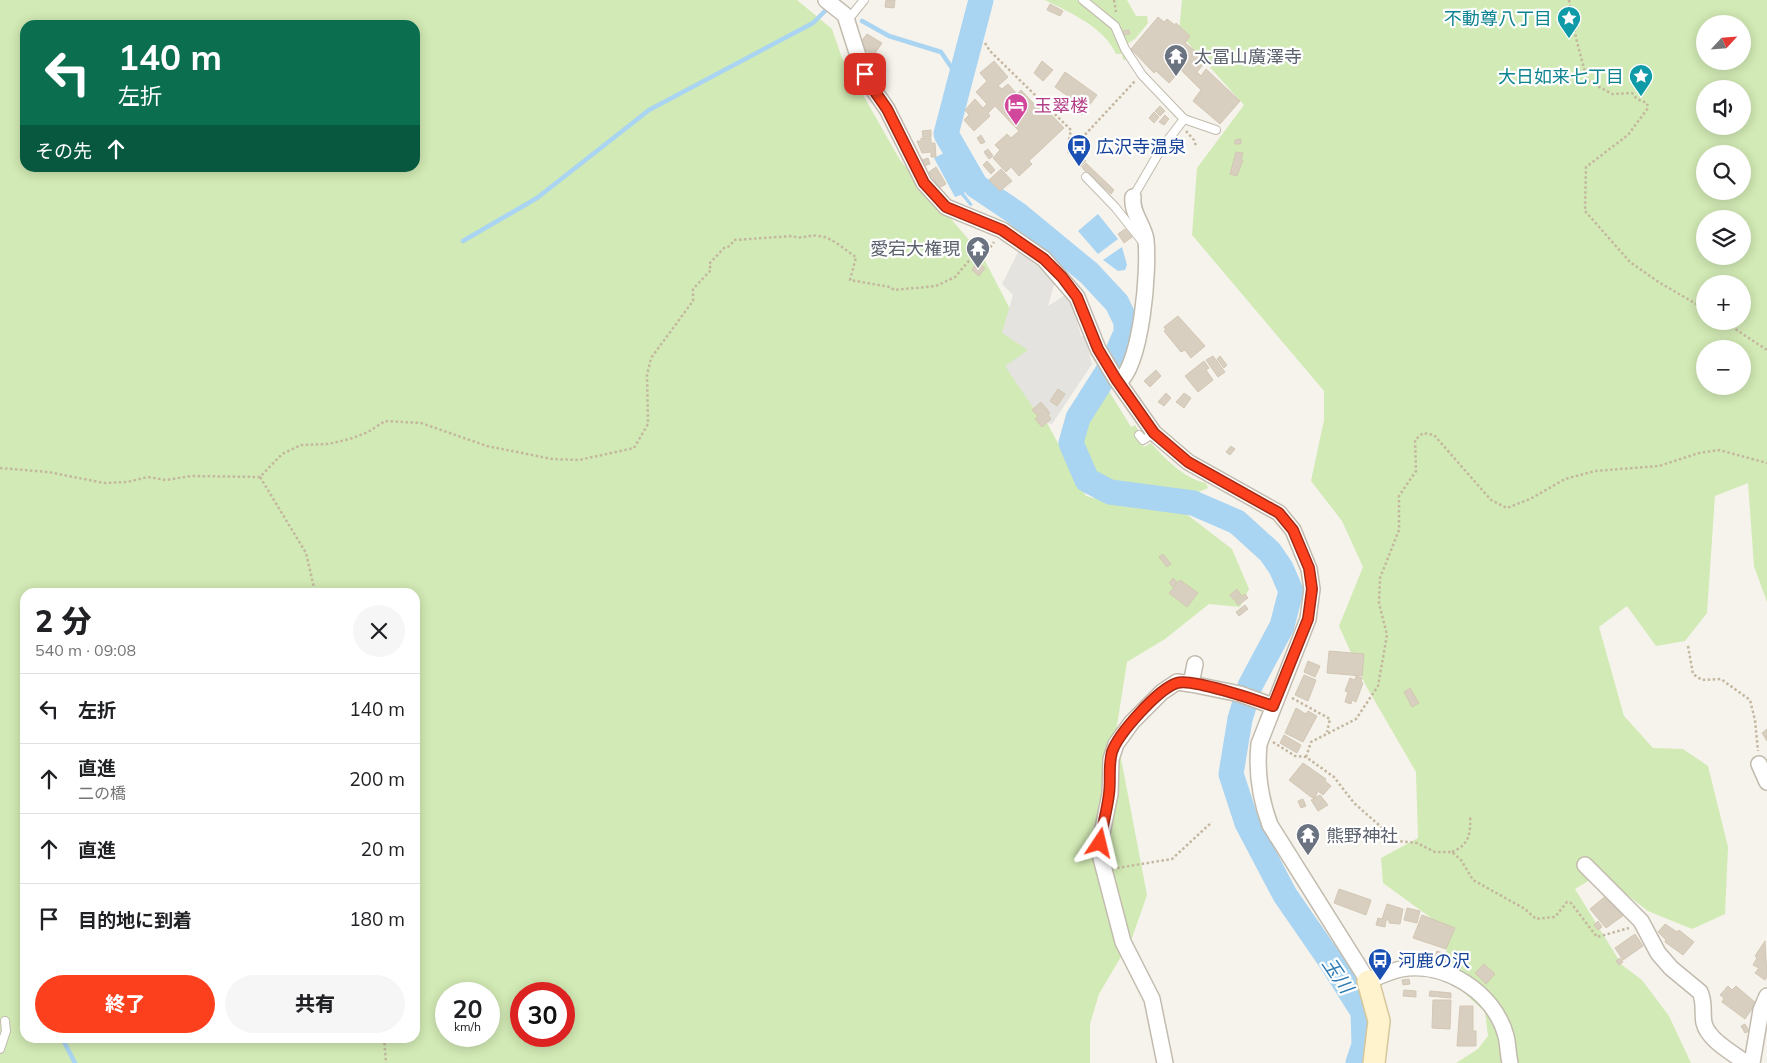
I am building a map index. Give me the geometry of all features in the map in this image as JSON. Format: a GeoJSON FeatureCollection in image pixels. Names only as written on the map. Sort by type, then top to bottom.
{"type":"FeatureCollection","features":[{"type":"Feature","properties":{"kind":"street"},"geometry":{"type":"LineString","coordinates":[[826,0],[845,16],[848,21],[860,62],[871,86],[887,109],[924,183],[946,207],[1002,230],[1044,259],[1077,297],[1098,349],[1154,433],[1188,462],[1279,513],[1293,530],[1301,545],[1309,568],[1312,589],[1308,619],[1262,734],[1257,766],[1262,804],[1270,825],[1368,981],[1379,1021],[1374,1063]]}},
{"type":"Feature","properties":{"kind":"street"},"geometry":{"type":"LineString","coordinates":[[1118,381],[1126,376],[1143,317],[1146,246],[1144,235],[1132,206],[1134,197]]}},
{"type":"Feature","properties":{"kind":"street"},"geometry":{"type":"LineString","coordinates":[[1191,684],[1195,664]]}},
{"type":"Feature","properties":{"kind":"street"},"geometry":{"type":"LineString","coordinates":[[1165,1063],[1152,999],[1123,942],[1104,870],[1100,843],[1110,794],[1113,750],[1132,722],[1162,692],[1178,682],[1246,696],[1273,706]]}},
{"type":"Feature","properties":{"kind":"street"},"geometry":{"type":"LineString","coordinates":[[1759,764],[1767,782]]}},
{"type":"Feature","properties":{"kind":"street"},"geometry":{"type":"LineString","coordinates":[[1585,865],[1643,924],[1658,953],[1671,968],[1700,992],[1703,998],[1705,1024],[1712,1036],[1746,1063]]}},
{"type":"Feature","properties":{"kind":"street"},"geometry":{"type":"LineString","coordinates":[[1368,981],[1401,969],[1434,970],[1466,982],[1491,1006],[1506,1035],[1510,1063]]}},
{"type":"Feature","properties":{"kind":"street"},"geometry":{"type":"LineString","coordinates":[[1752,1063],[1761,1010],[1767,996]]}},
{"type":"Feature","properties":{"kind":"lane"},"geometry":{"type":"LineString","coordinates":[[848,21],[864,0]]}},
{"type":"Feature","properties":{"kind":"lane"},"geometry":{"type":"LineString","coordinates":[[1083,0],[1115,26],[1125,49],[1142,75],[1182,122],[1216,130]]}},
{"type":"Feature","properties":{"kind":"lane"},"geometry":{"type":"LineString","coordinates":[[1134,197],[1161,149],[1182,122]]}},
{"type":"Feature","properties":{"kind":"lane"},"geometry":{"type":"LineString","coordinates":[[1086,178],[1115,207],[1146,246]]}},
{"type":"Feature","properties":{"kind":"lane"},"geometry":{"type":"LineString","coordinates":[[1139,435],[1143,440],[1154,433]]}},
{"type":"Feature","properties":{"kind":"lane"},"geometry":{"type":"LineString","coordinates":[[0,1049],[6,1031],[6,1022]]}},
{"type":"Feature","properties":{"kind":"path"},"geometry":{"type":"LineString","coordinates":[[1570,0],[1576,38],[1587,80],[1612,94],[1632,93],[1636,99],[1647,103],[1648,108],[1628,135],[1586,167],[1585,211],[1630,262],[1660,284],[1696,304]]}},
{"type":"Feature","properties":{"kind":"path"},"geometry":{"type":"LineString","coordinates":[[985,43],[990,51],[1071,130],[1068,144]]}},
{"type":"Feature","properties":{"kind":"path"},"geometry":{"type":"LineString","coordinates":[[1068,153],[1142,75]]}},
{"type":"Feature","properties":{"kind":"path"},"geometry":{"type":"LineString","coordinates":[[1182,122],[1196,146]]}},
{"type":"Feature","properties":{"kind":"path"},"geometry":{"type":"LineString","coordinates":[[0,468],[48,472],[104,483],[127,482],[148,477],[166,480],[191,476],[260,477],[282,454],[301,445],[328,444],[350,439],[368,432],[385,421],[421,424],[487,446],[552,459],[579,460],[634,448],[648,424],[647,375],[651,358],[693,301],[693,289],[711,270],[709,264],[724,248],[730,246],[734,240],[792,236],[801,240],[816,235],[825,237],[856,257],[850,280],[890,287],[894,290],[936,286],[955,278],[973,256],[985,255]]}},
{"type":"Feature","properties":{"kind":"path"},"geometry":{"type":"LineString","coordinates":[[1737,330],[1767,350]]}},
{"type":"Feature","properties":{"kind":"path"},"geometry":{"type":"LineString","coordinates":[[1306,757],[1311,742],[1356,718],[1378,686],[1387,635],[1380,603],[1380,578],[1399,530],[1399,496],[1416,471],[1415,440],[1423,433],[1434,435],[1491,500],[1507,508],[1530,499],[1565,479],[1595,471],[1659,466],[1699,453],[1719,450],[1767,463]]}},
{"type":"Feature","properties":{"kind":"path"},"geometry":{"type":"LineString","coordinates":[[260,477],[306,552],[313,588]]}},
{"type":"Feature","properties":{"kind":"path"},"geometry":{"type":"LineString","coordinates":[[1688,646],[1693,674],[1702,680],[1721,679],[1750,700],[1755,720],[1759,764]]}},
{"type":"Feature","properties":{"kind":"path"},"geometry":{"type":"LineString","coordinates":[[1280,691],[1330,719],[1326,733]]}},
{"type":"Feature","properties":{"kind":"path"},"geometry":{"type":"LineString","coordinates":[[1262,734],[1296,756],[1306,757],[1334,777],[1354,803],[1397,841],[1417,843],[1435,852],[1452,852],[1462,848],[1469,838],[1470,816]]}},
{"type":"Feature","properties":{"kind":"path"},"geometry":{"type":"LineString","coordinates":[[1104,870],[1172,860],[1212,822]]}},
{"type":"Feature","properties":{"kind":"path"},"geometry":{"type":"LineString","coordinates":[[1452,852],[1461,860],[1473,880],[1524,909],[1536,919],[1555,917],[1567,902],[1571,902],[1598,938],[1643,924]]}},
{"type":"Feature","properties":{"kind":"path"},"geometry":{"type":"LineString","coordinates":[[384,1043],[386,1063]]}},
{"type":"Feature","properties":{"kind":"green space"},"geometry":{"type":"Polygon","coordinates":[[[0,0],[797,0],[832,29],[842,58],[900,160],[982,255],[1039,365],[1044,417],[1086,496],[1123,506],[1185,513],[1232,549],[1249,589],[1240,607],[1209,604],[1165,639],[1127,662],[1116,732],[1147,895],[1132,938],[1099,994],[1090,1024],[1090,1063],[0,1063],[0,0]]]}},
{"type":"Feature","properties":{"kind":"green space"},"geometry":{"type":"Polygon","coordinates":[[[1045,0],[1127,0],[1136,16],[1147,16],[1148,23],[1135,39],[1127,44],[1128,59],[1123,60],[1122,54],[1116,54],[1111,44],[1095,28],[1045,0]]]}},
{"type":"Feature","properties":{"kind":"green space"},"geometry":{"type":"Polygon","coordinates":[[[1182,0],[1767,0],[1767,602],[1754,566],[1748,483],[1715,496],[1707,613],[1685,641],[1656,646],[1627,606],[1599,627],[1624,716],[1653,748],[1683,749],[1708,766],[1728,847],[1725,914],[1692,929],[1648,911],[1600,874],[1575,889],[1622,965],[1642,980],[1669,1016],[1691,1063],[1456,1063],[1478,1049],[1488,1036],[1485,1012],[1459,988],[1447,959],[1445,928],[1383,883],[1381,858],[1418,838],[1416,772],[1365,684],[1339,626],[1363,567],[1342,521],[1311,481],[1324,420],[1324,391],[1192,235],[1197,168],[1244,105],[1179,33],[1182,0]]]}},
{"type":"Feature","properties":{"kind":"green space"},"geometry":{"type":"Polygon","coordinates":[[[1107,388],[1131,427],[1135,425],[1140,433],[1136,436],[1144,447],[1151,443],[1176,468],[1198,481],[1206,483],[1208,488],[1189,496],[1148,488],[1124,490],[1110,487],[1099,481],[1078,431],[1087,411],[1107,388]]]}},
{"type":"Feature","properties":{"kind":"shaded area"},"geometry":{"type":"Polygon","coordinates":[[[1018,252],[1050,275],[1055,282],[1048,306],[1065,295],[1073,307],[1081,336],[1085,335],[1092,364],[1052,424],[1043,422],[1005,366],[1028,350],[1002,333],[1013,295],[1002,284],[1018,252]]]}},
{"type":"Feature","properties":{"kind":"water"},"geometry":{"type":"Polygon","coordinates":[[[944,153],[966,191],[964,193],[973,205],[970,206],[961,195],[955,197],[934,158],[944,153]]]}},
{"type":"Feature","properties":{"kind":"water"},"geometry":{"type":"Polygon","coordinates":[[[1098,214],[1118,239],[1098,254],[1078,231],[1098,214]]]}},
{"type":"Feature","properties":{"kind":"water"},"geometry":{"type":"Polygon","coordinates":[[[1122,247],[1127,265],[1125,270],[1118,271],[1103,260],[1122,247]]]}},
{"type":"Feature","properties":{"kind":"building"},"geometry":{"type":"Polygon","coordinates":[[[886,0],[895,0],[894,8],[885,7],[886,0]]]}},
{"type":"Feature","properties":{"kind":"building"},"geometry":{"type":"Polygon","coordinates":[[[1050,4],[1063,11],[1060,16],[1047,10],[1050,4]]]}},
{"type":"Feature","properties":{"kind":"building"},"geometry":{"type":"Polygon","coordinates":[[[1158,17],[1164,22],[1167,19],[1175,25],[1176,23],[1190,36],[1185,43],[1207,60],[1197,72],[1201,76],[1206,69],[1240,101],[1220,124],[1193,101],[1201,90],[1181,70],[1169,83],[1156,71],[1154,73],[1131,49],[1158,17]]]}},
{"type":"Feature","properties":{"kind":"building"},"geometry":{"type":"Polygon","coordinates":[[[1129,30],[1130,34],[1124,35],[1123,31],[1129,30]]]}},
{"type":"Feature","properties":{"kind":"building"},"geometry":{"type":"Polygon","coordinates":[[[867,34],[882,43],[873,56],[862,48],[864,45],[860,43],[867,34]]]}},
{"type":"Feature","properties":{"kind":"building"},"geometry":{"type":"Polygon","coordinates":[[[994,61],[1008,77],[998,86],[1002,89],[1008,84],[1017,94],[1021,90],[1037,107],[1041,104],[1064,128],[1029,161],[1032,164],[1019,176],[1011,167],[1006,172],[993,158],[1000,150],[995,145],[1007,134],[1011,138],[1019,131],[995,106],[988,113],[990,116],[974,131],[964,120],[969,115],[965,110],[975,99],[983,108],[987,104],[976,92],[987,81],[980,73],[994,61]]]}},
{"type":"Feature","properties":{"kind":"building"},"geometry":{"type":"Polygon","coordinates":[[[1042,61],[1053,70],[1043,81],[1034,73],[1042,61]]]}},
{"type":"Feature","properties":{"kind":"building"},"geometry":{"type":"Polygon","coordinates":[[[1065,72],[1097,95],[1082,115],[1065,103],[1069,97],[1055,87],[1065,72]]]}},
{"type":"Feature","properties":{"kind":"building"},"geometry":{"type":"Polygon","coordinates":[[[1160,106],[1165,111],[1160,116],[1155,111],[1160,106]]]}},
{"type":"Feature","properties":{"kind":"building"},"geometry":{"type":"Polygon","coordinates":[[[1154,112],[1159,117],[1154,123],[1149,118],[1154,112]]]}},
{"type":"Feature","properties":{"kind":"building"},"geometry":{"type":"Polygon","coordinates":[[[1165,115],[1169,119],[1164,125],[1159,122],[1165,115]]]}},
{"type":"Feature","properties":{"kind":"building"},"geometry":{"type":"Polygon","coordinates":[[[931,130],[931,137],[923,137],[922,131],[931,130]]]}},
{"type":"Feature","properties":{"kind":"building"},"geometry":{"type":"Polygon","coordinates":[[[981,135],[985,142],[981,144],[977,138],[981,135]]]}},
{"type":"Feature","properties":{"kind":"building"},"geometry":{"type":"Polygon","coordinates":[[[921,138],[931,138],[931,143],[935,143],[936,157],[931,157],[931,152],[922,153],[917,141],[921,141],[921,138]]]}},
{"type":"Feature","properties":{"kind":"building"},"geometry":{"type":"Polygon","coordinates":[[[1241,139],[1241,144],[1235,144],[1235,140],[1241,139]]]}},
{"type":"Feature","properties":{"kind":"building"},"geometry":{"type":"Polygon","coordinates":[[[988,149],[993,156],[989,159],[984,152],[988,149]]]}},
{"type":"Feature","properties":{"kind":"building"},"geometry":{"type":"Polygon","coordinates":[[[1236,152],[1243,153],[1241,160],[1243,160],[1237,176],[1230,174],[1236,152]]]}},
{"type":"Feature","properties":{"kind":"building"},"geometry":{"type":"Polygon","coordinates":[[[1082,157],[1086,161],[1080,167],[1077,163],[1082,157]]]}},
{"type":"Feature","properties":{"kind":"building"},"geometry":{"type":"Polygon","coordinates":[[[928,158],[930,164],[924,166],[922,160],[928,158]]]}},
{"type":"Feature","properties":{"kind":"building"},"geometry":{"type":"Polygon","coordinates":[[[987,161],[995,170],[991,174],[983,165],[987,161]]]}},
{"type":"Feature","properties":{"kind":"building"},"geometry":{"type":"Polygon","coordinates":[[[1086,163],[1114,190],[1111,194],[1084,170],[1082,167],[1086,163]]]}},
{"type":"Feature","properties":{"kind":"building"},"geometry":{"type":"Polygon","coordinates":[[[936,167],[946,184],[939,188],[929,172],[936,167]]]}},
{"type":"Feature","properties":{"kind":"building"},"geometry":{"type":"Polygon","coordinates":[[[1001,169],[1012,181],[1000,191],[989,180],[1001,169]]]}},
{"type":"Feature","properties":{"kind":"building"},"geometry":{"type":"Polygon","coordinates":[[[1125,229],[1132,237],[1124,243],[1118,234],[1125,229]]]}},
{"type":"Feature","properties":{"kind":"building"},"geometry":{"type":"Polygon","coordinates":[[[977,262],[985,268],[979,276],[972,270],[977,262]]]}},
{"type":"Feature","properties":{"kind":"building"},"geometry":{"type":"Polygon","coordinates":[[[1178,316],[1205,346],[1191,358],[1185,350],[1181,352],[1164,331],[1166,330],[1164,327],[1178,316]]]}},
{"type":"Feature","properties":{"kind":"building"},"geometry":{"type":"Polygon","coordinates":[[[1213,356],[1225,372],[1218,377],[1206,360],[1213,356]]]}},
{"type":"Feature","properties":{"kind":"building"},"geometry":{"type":"Polygon","coordinates":[[[1220,356],[1227,365],[1224,368],[1217,359],[1220,356]]]}},
{"type":"Feature","properties":{"kind":"building"},"geometry":{"type":"Polygon","coordinates":[[[1204,361],[1209,368],[1206,370],[1213,380],[1198,392],[1185,376],[1204,361]]]}},
{"type":"Feature","properties":{"kind":"building"},"geometry":{"type":"Polygon","coordinates":[[[1156,370],[1161,376],[1150,387],[1144,381],[1156,370]]]}},
{"type":"Feature","properties":{"kind":"building"},"geometry":{"type":"Polygon","coordinates":[[[1058,389],[1065,394],[1057,406],[1050,401],[1058,389]]]}},
{"type":"Feature","properties":{"kind":"building"},"geometry":{"type":"Polygon","coordinates":[[[1166,393],[1171,398],[1164,406],[1158,402],[1166,393]]]}},
{"type":"Feature","properties":{"kind":"building"},"geometry":{"type":"Polygon","coordinates":[[[1184,393],[1191,398],[1184,408],[1176,402],[1184,393]]]}},
{"type":"Feature","properties":{"kind":"building"},"geometry":{"type":"Polygon","coordinates":[[[1041,402],[1050,413],[1048,415],[1051,419],[1042,427],[1035,419],[1038,416],[1032,410],[1041,402]]]}},
{"type":"Feature","properties":{"kind":"building"},"geometry":{"type":"Polygon","coordinates":[[[1231,446],[1235,449],[1230,455],[1226,452],[1231,446]]]}},
{"type":"Feature","properties":{"kind":"building"},"geometry":{"type":"Polygon","coordinates":[[[1163,554],[1171,564],[1167,567],[1159,557],[1163,554]]]}},
{"type":"Feature","properties":{"kind":"building"},"geometry":{"type":"Polygon","coordinates":[[[1173,578],[1177,582],[1173,587],[1169,583],[1173,578]]]}},
{"type":"Feature","properties":{"kind":"building"},"geometry":{"type":"Polygon","coordinates":[[[1180,580],[1198,593],[1187,607],[1169,593],[1180,580]]]}},
{"type":"Feature","properties":{"kind":"building"},"geometry":{"type":"Polygon","coordinates":[[[1237,589],[1241,595],[1234,600],[1230,595],[1237,589]]]}},
{"type":"Feature","properties":{"kind":"building"},"geometry":{"type":"Polygon","coordinates":[[[1245,594],[1248,598],[1238,605],[1235,601],[1245,594]]]}},
{"type":"Feature","properties":{"kind":"building"},"geometry":{"type":"Polygon","coordinates":[[[1245,605],[1248,609],[1239,616],[1236,612],[1245,605]]]}},
{"type":"Feature","properties":{"kind":"building"},"geometry":{"type":"Polygon","coordinates":[[[1329,651],[1364,654],[1362,676],[1327,673],[1329,651]]]}},
{"type":"Feature","properties":{"kind":"building"},"geometry":{"type":"Polygon","coordinates":[[[1308,661],[1320,666],[1315,677],[1304,672],[1308,661]]]}},
{"type":"Feature","properties":{"kind":"building"},"geometry":{"type":"Polygon","coordinates":[[[1304,675],[1316,680],[1308,701],[1295,695],[1304,675]]]}},
{"type":"Feature","properties":{"kind":"building"},"geometry":{"type":"Polygon","coordinates":[[[1356,676],[1362,678],[1361,682],[1363,683],[1356,702],[1352,700],[1351,704],[1345,702],[1348,692],[1345,691],[1350,678],[1355,680],[1356,676]]]}},
{"type":"Feature","properties":{"kind":"building"},"geometry":{"type":"Polygon","coordinates":[[[1410,688],[1419,703],[1412,707],[1404,692],[1410,688]]]}},
{"type":"Feature","properties":{"kind":"building"},"geometry":{"type":"Polygon","coordinates":[[[1296,708],[1306,714],[1308,711],[1317,716],[1303,742],[1285,733],[1296,708]]]}},
{"type":"Feature","properties":{"kind":"building"},"geometry":{"type":"Polygon","coordinates":[[[1767,729],[1767,741],[1762,733],[1767,729]]]}},
{"type":"Feature","properties":{"kind":"building"},"geometry":{"type":"Polygon","coordinates":[[[1284,735],[1301,745],[1297,753],[1280,743],[1284,735]]]}},
{"type":"Feature","properties":{"kind":"building"},"geometry":{"type":"Polygon","coordinates":[[[1303,763],[1326,779],[1325,781],[1331,786],[1323,795],[1318,791],[1315,798],[1311,797],[1289,780],[1303,763]]]}},
{"type":"Feature","properties":{"kind":"building"},"geometry":{"type":"Polygon","coordinates":[[[1320,795],[1328,805],[1318,811],[1311,800],[1320,795]]]}},
{"type":"Feature","properties":{"kind":"building"},"geometry":{"type":"Polygon","coordinates":[[[1303,799],[1306,806],[1301,808],[1298,801],[1303,799]]]}},
{"type":"Feature","properties":{"kind":"building"},"geometry":{"type":"Polygon","coordinates":[[[1339,889],[1371,900],[1366,915],[1334,903],[1339,889]]]}},
{"type":"Feature","properties":{"kind":"building"},"geometry":{"type":"Polygon","coordinates":[[[1607,895],[1624,915],[1606,928],[1590,909],[1607,895]]]}},
{"type":"Feature","properties":{"kind":"building"},"geometry":{"type":"Polygon","coordinates":[[[1387,904],[1403,909],[1400,924],[1389,923],[1389,920],[1386,920],[1385,927],[1376,925],[1378,918],[1382,919],[1387,904]]]}},
{"type":"Feature","properties":{"kind":"building"},"geometry":{"type":"Polygon","coordinates":[[[1407,908],[1420,911],[1417,923],[1404,920],[1407,908]]]}},
{"type":"Feature","properties":{"kind":"building"},"geometry":{"type":"Polygon","coordinates":[[[1422,915],[1455,928],[1446,949],[1413,938],[1422,915]]]}},
{"type":"Feature","properties":{"kind":"building"},"geometry":{"type":"Polygon","coordinates":[[[1598,921],[1602,927],[1598,930],[1594,925],[1598,921]]]}},
{"type":"Feature","properties":{"kind":"building"},"geometry":{"type":"Polygon","coordinates":[[[1665,924],[1677,932],[1679,930],[1694,942],[1683,955],[1665,942],[1666,940],[1658,932],[1665,924]]]}},
{"type":"Feature","properties":{"kind":"building"},"geometry":{"type":"Polygon","coordinates":[[[1635,934],[1643,946],[1623,960],[1615,948],[1635,934]]]}},
{"type":"Feature","properties":{"kind":"building"},"geometry":{"type":"Polygon","coordinates":[[[1765,941],[1767,976],[1765,980],[1755,973],[1759,968],[1753,965],[1757,958],[1755,956],[1765,941]]]}},
{"type":"Feature","properties":{"kind":"building"},"geometry":{"type":"Polygon","coordinates":[[[1437,951],[1448,955],[1443,968],[1432,964],[1437,951]]]}},
{"type":"Feature","properties":{"kind":"building"},"geometry":{"type":"Polygon","coordinates":[[[1620,958],[1623,962],[1619,965],[1616,961],[1620,958]]]}},
{"type":"Feature","properties":{"kind":"building"},"geometry":{"type":"Polygon","coordinates":[[[1484,964],[1495,974],[1486,984],[1475,973],[1484,964]]]}},
{"type":"Feature","properties":{"kind":"building"},"geometry":{"type":"Polygon","coordinates":[[[1409,979],[1410,984],[1403,985],[1402,980],[1409,979]]]}},
{"type":"Feature","properties":{"kind":"building"},"geometry":{"type":"Polygon","coordinates":[[[1728,986],[1732,990],[1736,986],[1756,1003],[1745,1019],[1722,1002],[1724,998],[1720,995],[1728,986]]]}},
{"type":"Feature","properties":{"kind":"building"},"geometry":{"type":"Polygon","coordinates":[[[1404,990],[1416,991],[1416,997],[1403,996],[1404,990]]]}},
{"type":"Feature","properties":{"kind":"building"},"geometry":{"type":"Polygon","coordinates":[[[1430,991],[1451,993],[1451,998],[1429,996],[1430,991]]]}},
{"type":"Feature","properties":{"kind":"building"},"geometry":{"type":"Polygon","coordinates":[[[1433,1000],[1451,1000],[1450,1029],[1432,1028],[1433,1000]]]}},
{"type":"Feature","properties":{"kind":"building"},"geometry":{"type":"Polygon","coordinates":[[[1460,1006],[1473,1006],[1473,1031],[1476,1031],[1476,1046],[1457,1046],[1460,1006]]]}},
{"type":"Feature","properties":{"kind":"building"},"geometry":{"type":"Polygon","coordinates":[[[1745,1024],[1749,1031],[1745,1033],[1741,1026],[1745,1024]]]}},
{"type":"Feature","properties":{"kind":"waterway","name":"玉川"},"geometry":{"type":"LineString","coordinates":[[981,0],[946,134],[976,186],[1016,213],[1089,273],[1117,303],[1126,322],[1126,333],[1111,366],[1078,418],[1071,443],[1087,480],[1110,492],[1193,503],[1237,522],[1270,552],[1281,568],[1291,591],[1282,626],[1250,686],[1240,719],[1231,774],[1247,823],[1285,895],[1363,1012],[1364,1045],[1358,1063]]}},
{"type":"Feature","properties":{"kind":"waterway"},"geometry":{"type":"LineString","coordinates":[[463,241],[537,198],[649,110],[813,23],[825,11]]}},
{"type":"Feature","properties":{"kind":"waterway"},"geometry":{"type":"LineString","coordinates":[[862,21],[889,36],[941,52],[960,80]]}},
{"type":"Feature","properties":{"kind":"waterway"},"geometry":{"type":"LineString","coordinates":[[65,1043],[75,1063]]}},
{"type":"Feature","properties":{"kind":"place","name":"不動尊八丁目"},"geometry":{"type":"Point","coordinates":[1569,39]}},
{"type":"Feature","properties":{"kind":"place","name":"太冨山廣澤寺"},"geometry":{"type":"Point","coordinates":[1176,77]}},
{"type":"Feature","properties":{"kind":"place","name":"大日如来七丁目"},"geometry":{"type":"Point","coordinates":[1641,97]}},
{"type":"Feature","properties":{"kind":"place","name":"玉翠楼"},"geometry":{"type":"Point","coordinates":[1016,126]}},
{"type":"Feature","properties":{"kind":"place","name":"広沢寺温泉"},"geometry":{"type":"Point","coordinates":[1079,167]}},
{"type":"Feature","properties":{"kind":"place","name":"愛宕大権現"},"geometry":{"type":"Point","coordinates":[978,269]}},
{"type":"Feature","properties":{"kind":"place","name":"熊野神社"},"geometry":{"type":"Point","coordinates":[1308,856]}},
{"type":"Feature","properties":{"kind":"place","name":"河鹿の沢"},"geometry":{"type":"Point","coordinates":[1380,981]}},
{"type":"Feature","properties":{"kind":"route"},"geometry":{"type":"LineString","coordinates":[[865,74],[887,109],[924,183],[946,207],[990,224],[1029,246],[1062,277],[1082,307],[1098,349],[1116,379],[1120,382],[1154,433],[1188,462],[1240,489],[1279,513],[1293,530],[1301,545],[1309,568],[1312,589],[1308,619],[1273,706],[1240,694],[1178,682],[1162,692],[1132,722],[1113,750],[1110,794],[1100,843]]}}]}
